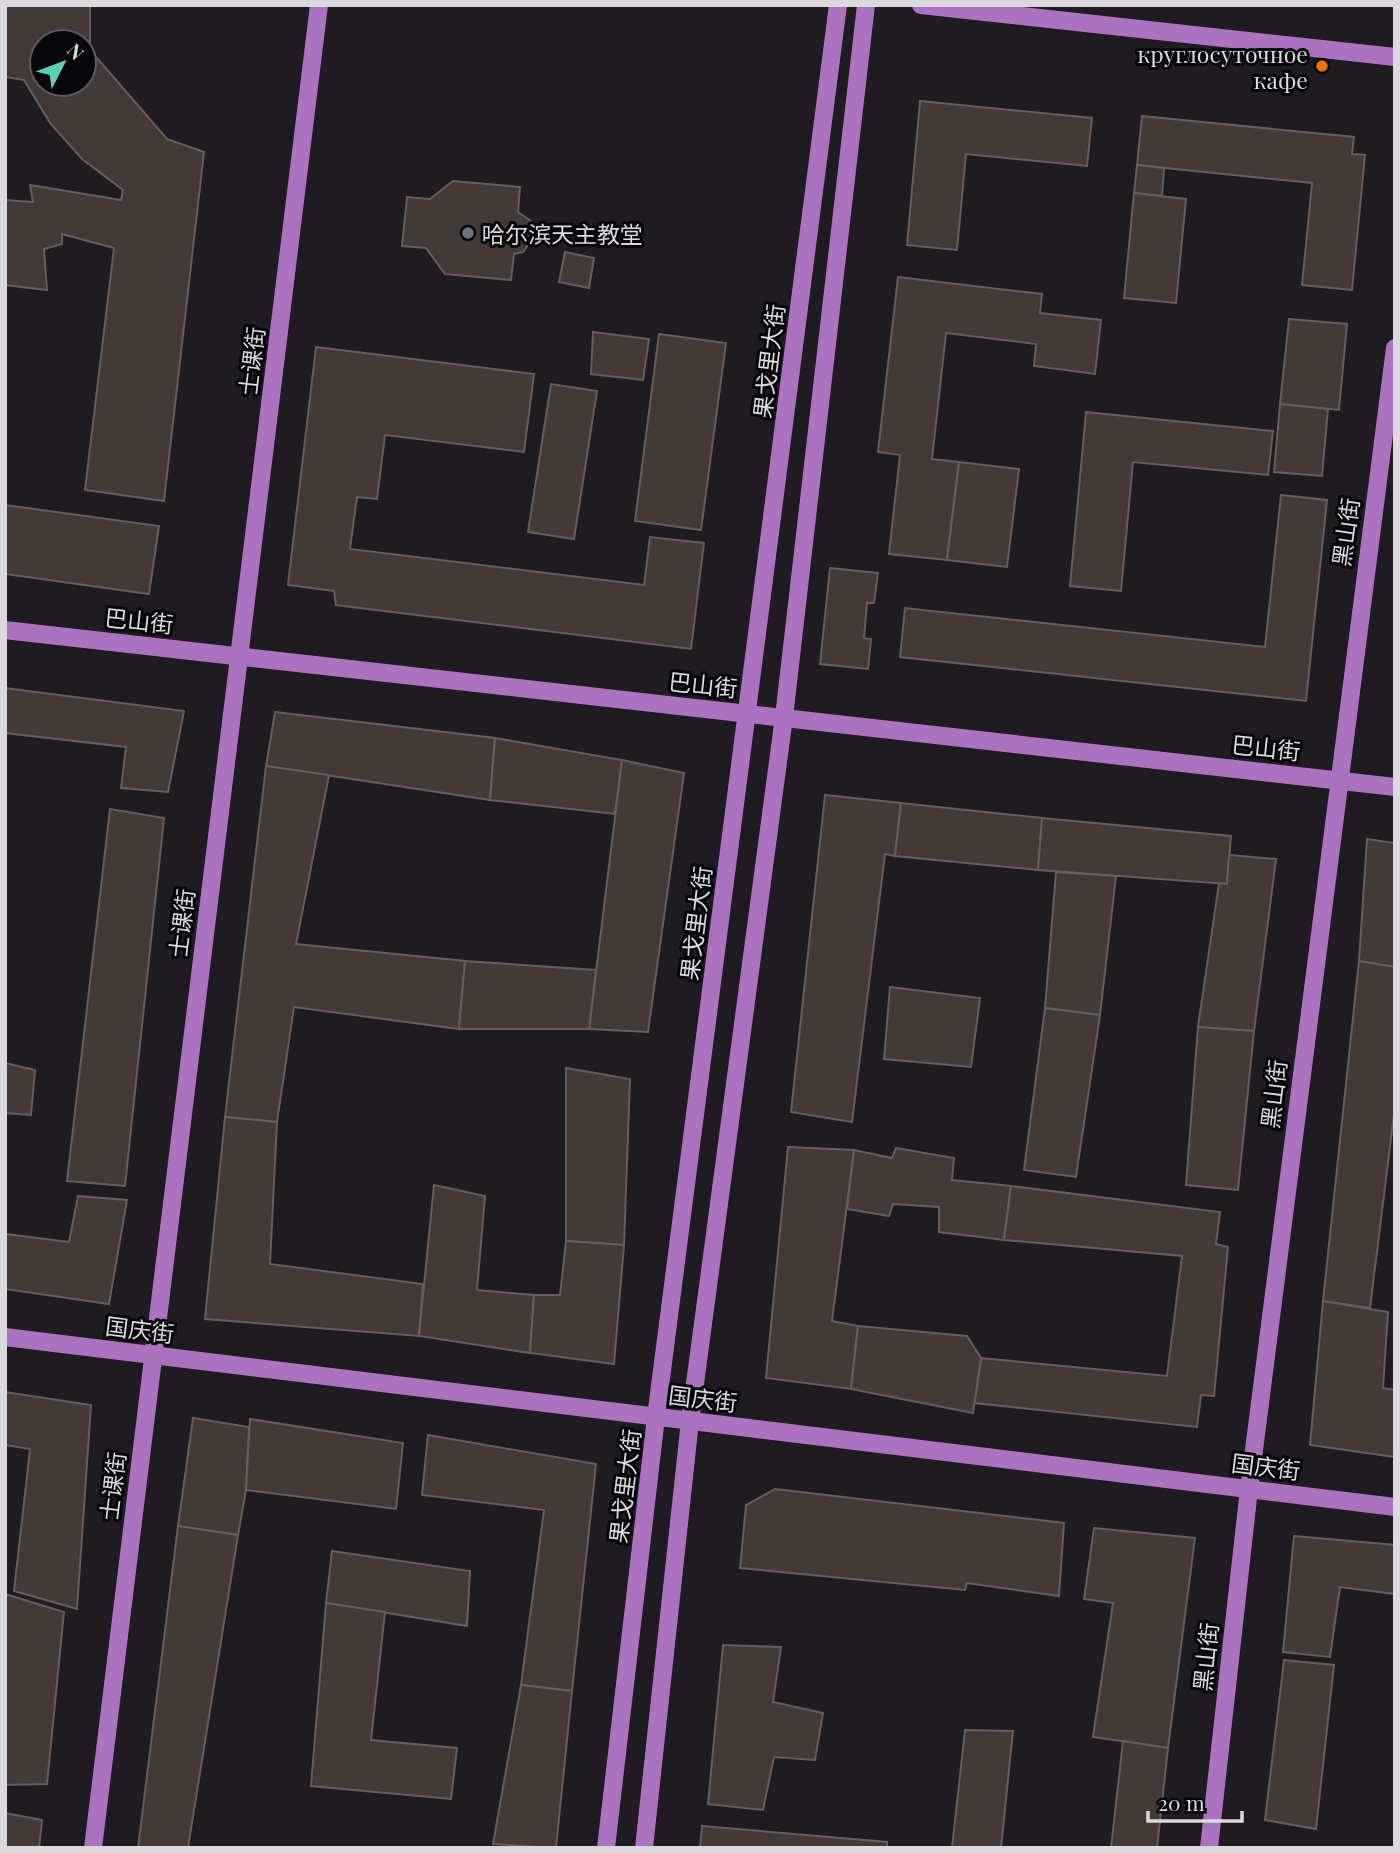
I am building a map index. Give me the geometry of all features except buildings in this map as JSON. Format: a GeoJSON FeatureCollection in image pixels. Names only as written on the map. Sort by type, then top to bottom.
{"type":"FeatureCollection","features":[{"type":"Feature","properties":{"kind":"street","name":"士课街"},"geometry":{"type":"LineString","coordinates":[[93,1848],[319,5]]}},
{"type":"Feature","properties":{"kind":"street","name":"果戈里大街"},"geometry":{"type":"LineString","coordinates":[[606,1848],[656,1417],[838,5]]}},
{"type":"Feature","properties":{"kind":"street"},"geometry":{"type":"LineString","coordinates":[[644,1848],[690,1421],[784,718],[866,5]]}},
{"type":"Feature","properties":{"kind":"street"},"geometry":{"type":"LineString","coordinates":[[921,5],[1395,57]]}},
{"type":"Feature","properties":{"kind":"street","name":"黑山街"},"geometry":{"type":"LineString","coordinates":[[1209,1848],[1249,1489],[1337,780],[1395,348]]}},
{"type":"Feature","properties":{"kind":"street","name":"巴山街"},"geometry":{"type":"LineString","coordinates":[[5,630],[1395,787]]}},
{"type":"Feature","properties":{"kind":"street","name":"国庆街"},"geometry":{"type":"LineString","coordinates":[[5,1337],[1395,1507]]}},
{"type":"Feature","properties":{"kind":"place","name":"круглосуточное кафе"},"geometry":{"type":"Point","coordinates":[1322,66]}},
{"type":"Feature","properties":{"kind":"place","name":"哈尔滨天主教堂"},"geometry":{"type":"Point","coordinates":[468,233]}}]}
